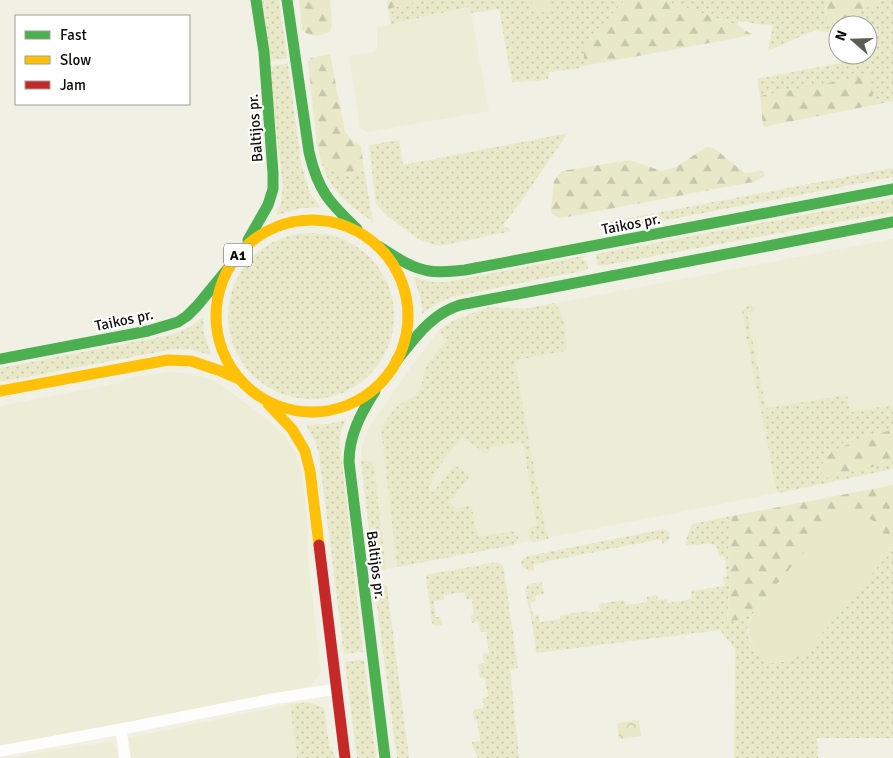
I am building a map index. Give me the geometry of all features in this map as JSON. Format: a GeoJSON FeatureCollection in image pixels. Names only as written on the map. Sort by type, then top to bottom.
{"type":"FeatureCollection","features":[{"type":"Feature","properties":{"kind":"main road","name":"Baltijos pr."},"geometry":{"type":"LineString","coordinates":[[244,248],[268,206],[273,189],[264,52],[256,0]]}},
{"type":"Feature","properties":{"kind":"main road","name":"A1"},"geometry":{"type":"LineString","coordinates":[[287,0],[312,169],[318,184],[329,200],[361,233],[378,246],[395,268],[401,280],[406,300],[408,320],[406,334],[397,360],[380,384],[349,404],[331,410],[313,412],[294,410],[260,397],[239,379],[226,358],[218,336],[216,312],[220,288],[230,266],[244,248],[264,232],[287,224],[306,220],[323,220],[342,224],[361,233]]}},
{"type":"Feature","properties":{"kind":"main road","name":"Taikos pr."},"geometry":{"type":"LineString","coordinates":[[378,246],[410,265],[426,270],[448,272],[893,189]]}},
{"type":"Feature","properties":{"kind":"main road"},"geometry":{"type":"LineString","coordinates":[[397,360],[421,330],[433,319],[455,307],[893,222]]}},
{"type":"Feature","properties":{"kind":"main road","name":"Taikos pr."},"geometry":{"type":"LineString","coordinates":[[0,359],[148,331],[178,322],[198,306],[230,266]]}},
{"type":"Feature","properties":{"kind":"main road","name":"A1"},"geometry":{"type":"LineString","coordinates":[[0,391],[168,360],[191,361],[239,379]]}},
{"type":"Feature","properties":{"kind":"main road","name":"Baltijos pr."},"geometry":{"type":"LineString","coordinates":[[380,384],[361,413],[352,434],[349,454],[385,758]]}},
{"type":"Feature","properties":{"kind":"main road"},"geometry":{"type":"LineString","coordinates":[[260,397],[287,421],[298,436],[308,459],[346,758]]}},
{"type":"Feature","properties":{"kind":"street"},"geometry":{"type":"LineString","coordinates":[[0,751],[337,688]]}},
{"type":"Feature","properties":{"kind":"street"},"geometry":{"type":"LineString","coordinates":[[121,729],[125,758]]}},
{"type":"Feature","properties":{"kind":"shaded area"},"geometry":{"type":"Polygon","coordinates":[[[470,7],[489,111],[367,132],[360,128],[349,56],[374,52],[377,47],[377,27],[470,7]]]}},
{"type":"Feature","properties":{"kind":"shaded area"},"geometry":{"type":"Polygon","coordinates":[[[893,239],[893,469],[383,570],[373,565],[361,465],[361,449],[368,429],[412,365],[439,330],[454,320],[503,308],[525,309],[893,239]]]}},
{"type":"Feature","properties":{"kind":"shaded area"},"geometry":{"type":"Polygon","coordinates":[[[170,372],[195,374],[215,381],[266,419],[284,435],[296,453],[302,474],[307,518],[308,560],[321,671],[319,676],[310,686],[294,690],[0,746],[0,406],[120,383],[130,377],[170,372]]]}},
{"type":"Feature","properties":{"kind":"shaded area"},"geometry":{"type":"Polygon","coordinates":[[[290,704],[297,758],[131,758],[128,738],[290,704]]]}},
{"type":"Feature","properties":{"kind":"shaded area"},"geometry":{"type":"Polygon","coordinates":[[[108,742],[112,743],[115,747],[118,758],[7,758],[108,742]]]}},
{"type":"Feature","properties":{"kind":"green space"},"geometry":{"type":"Polygon","coordinates":[[[260,0],[279,0],[287,58],[268,62],[260,0]]]}},
{"type":"Feature","properties":{"kind":"green space"},"geometry":{"type":"Polygon","coordinates":[[[299,0],[330,0],[332,23],[330,32],[309,35],[302,30],[299,0]]]}},
{"type":"Feature","properties":{"kind":"green space"},"geometry":{"type":"Polygon","coordinates":[[[387,0],[422,0],[388,9],[387,0]]]}},
{"type":"Feature","properties":{"kind":"green space"},"geometry":{"type":"Polygon","coordinates":[[[422,0],[531,0],[538,14],[549,9],[547,0],[625,0],[584,45],[584,66],[576,69],[549,72],[548,79],[512,82],[499,9],[471,13],[469,7],[391,24],[388,9],[422,0]]]}},
{"type":"Feature","properties":{"kind":"green space"},"geometry":{"type":"Polygon","coordinates":[[[531,0],[547,0],[549,9],[538,14],[531,0]]]}},
{"type":"Feature","properties":{"kind":"green space"},"geometry":{"type":"Polygon","coordinates":[[[625,0],[664,0],[737,25],[753,35],[584,66],[584,45],[625,0]]]}},
{"type":"Feature","properties":{"kind":"green space"},"geometry":{"type":"Polygon","coordinates":[[[664,0],[827,0],[825,3],[828,32],[815,30],[768,51],[773,25],[739,21],[737,25],[664,0]]]}},
{"type":"Feature","properties":{"kind":"green space"},"geometry":{"type":"Polygon","coordinates":[[[827,0],[882,1],[850,15],[828,15],[828,25],[825,3],[827,0]]]}},
{"type":"Feature","properties":{"kind":"green space"},"geometry":{"type":"Polygon","coordinates":[[[881,0],[893,0],[893,101],[874,105],[869,76],[760,96],[757,79],[830,65],[878,65],[878,15],[850,15],[881,0]]]}},
{"type":"Feature","properties":{"kind":"green space"},"geometry":{"type":"Polygon","coordinates":[[[330,54],[345,132],[361,146],[364,169],[353,174],[343,174],[322,165],[317,144],[308,62],[311,58],[330,54]]]}},
{"type":"Feature","properties":{"kind":"green space"},"geometry":{"type":"Polygon","coordinates":[[[288,63],[301,163],[310,193],[320,207],[302,208],[276,215],[281,203],[283,186],[268,67],[288,63]]]}},
{"type":"Feature","properties":{"kind":"green space"},"geometry":{"type":"Polygon","coordinates":[[[870,75],[874,105],[763,127],[760,96],[870,75]]]}},
{"type":"Feature","properties":{"kind":"green space"},"geometry":{"type":"Polygon","coordinates":[[[568,133],[503,225],[512,231],[439,246],[420,240],[387,216],[376,204],[369,145],[399,140],[403,165],[568,133]]]}},
{"type":"Feature","properties":{"kind":"green space"},"geometry":{"type":"Polygon","coordinates":[[[706,147],[714,148],[745,173],[763,171],[765,176],[753,182],[561,218],[553,215],[551,211],[554,181],[562,171],[629,160],[662,171],[676,167],[706,147]]]}},
{"type":"Feature","properties":{"kind":"green space"},"geometry":{"type":"Polygon","coordinates":[[[322,165],[348,174],[364,169],[373,222],[336,191],[322,165]]]}},
{"type":"Feature","properties":{"kind":"green space"},"geometry":{"type":"Polygon","coordinates":[[[893,168],[893,177],[604,232],[603,223],[893,168]]]}},
{"type":"Feature","properties":{"kind":"green space"},"geometry":{"type":"Polygon","coordinates":[[[893,198],[893,212],[601,266],[597,264],[596,254],[893,198]]]}},
{"type":"Feature","properties":{"kind":"green space"},"geometry":{"type":"Polygon","coordinates":[[[303,233],[319,233],[343,239],[370,257],[388,284],[394,316],[388,348],[370,375],[343,393],[319,399],[303,399],[279,393],[258,380],[247,369],[234,348],[228,324],[228,308],[234,284],[247,263],[258,252],[279,239],[303,233]]]}},
{"type":"Feature","properties":{"kind":"green space"},"geometry":{"type":"Polygon","coordinates":[[[583,256],[583,260],[587,261],[588,270],[452,297],[438,303],[422,314],[420,295],[413,277],[432,282],[446,282],[583,256]]]}},
{"type":"Feature","properties":{"kind":"green space"},"geometry":{"type":"Polygon","coordinates":[[[554,303],[563,319],[567,351],[521,359],[515,364],[545,528],[549,539],[533,542],[528,535],[530,527],[537,526],[523,444],[521,442],[491,447],[487,455],[463,437],[439,468],[429,489],[433,492],[455,465],[470,476],[450,502],[456,509],[471,505],[478,537],[514,531],[518,541],[514,545],[397,567],[381,428],[398,405],[415,396],[422,383],[425,368],[446,340],[439,330],[454,320],[489,307],[525,309],[554,303]]]}},
{"type":"Feature","properties":{"kind":"green space"},"geometry":{"type":"Polygon","coordinates":[[[753,305],[755,310],[747,313],[766,408],[847,395],[850,412],[893,405],[893,430],[865,436],[866,468],[893,462],[893,469],[779,493],[776,488],[742,313],[746,308],[753,305]]]}},
{"type":"Feature","properties":{"kind":"green space"},"geometry":{"type":"Polygon","coordinates":[[[203,318],[204,334],[211,355],[190,349],[174,349],[0,382],[0,368],[170,335],[186,329],[203,318]]]}},
{"type":"Feature","properties":{"kind":"green space"},"geometry":{"type":"Polygon","coordinates":[[[346,420],[341,430],[340,443],[363,652],[344,654],[319,455],[316,443],[306,425],[327,424],[346,420]]]}},
{"type":"Feature","properties":{"kind":"green space"},"geometry":{"type":"Polygon","coordinates":[[[893,430],[893,462],[827,478],[822,473],[823,461],[832,452],[865,436],[893,430]]]}},
{"type":"Feature","properties":{"kind":"green space"},"geometry":{"type":"Polygon","coordinates":[[[361,459],[370,461],[374,466],[386,570],[381,570],[373,565],[361,459]]]}},
{"type":"Feature","properties":{"kind":"green space"},"geometry":{"type":"Polygon","coordinates":[[[893,485],[893,551],[884,549],[884,534],[832,519],[755,610],[741,620],[727,621],[730,580],[728,550],[732,516],[893,485]]]}},
{"type":"Feature","properties":{"kind":"green space"},"geometry":{"type":"Polygon","coordinates":[[[847,512],[861,514],[875,522],[884,534],[884,549],[881,563],[806,652],[787,661],[771,663],[757,652],[750,639],[748,626],[755,610],[832,519],[847,512]]]}},
{"type":"Feature","properties":{"kind":"green space"},"geometry":{"type":"Polygon","coordinates":[[[732,516],[728,550],[730,580],[727,620],[741,620],[755,610],[748,624],[748,636],[762,656],[771,663],[787,661],[806,652],[881,563],[884,549],[893,551],[893,738],[817,738],[818,758],[734,758],[735,649],[720,630],[536,653],[525,590],[528,586],[542,582],[544,594],[535,596],[536,601],[530,602],[533,616],[538,615],[540,622],[560,619],[560,615],[600,611],[599,604],[624,600],[626,605],[647,602],[647,597],[657,595],[658,600],[667,599],[668,603],[692,599],[691,591],[724,586],[723,577],[727,576],[724,556],[719,557],[717,547],[709,543],[686,545],[692,524],[732,516]]]}},
{"type":"Feature","properties":{"kind":"green space"},"geometry":{"type":"Polygon","coordinates":[[[665,529],[669,532],[670,536],[669,540],[663,544],[661,539],[534,564],[534,570],[529,571],[522,567],[521,561],[528,556],[665,529]]]}},
{"type":"Feature","properties":{"kind":"green space"},"geometry":{"type":"Polygon","coordinates":[[[497,562],[503,566],[504,571],[518,668],[510,670],[519,758],[478,758],[472,742],[480,741],[477,720],[474,720],[473,710],[484,708],[482,698],[488,697],[485,678],[480,678],[478,664],[484,663],[483,654],[489,653],[486,632],[480,632],[479,622],[472,623],[471,615],[474,615],[472,599],[466,599],[465,592],[444,595],[444,600],[434,601],[436,617],[441,617],[442,625],[434,626],[432,623],[426,575],[497,562]]]}},
{"type":"Feature","properties":{"kind":"green space"},"geometry":{"type":"Polygon","coordinates":[[[384,584],[387,587],[409,758],[397,758],[375,591],[384,584]]]}},
{"type":"Feature","properties":{"kind":"green space"},"geometry":{"type":"Polygon","coordinates":[[[364,659],[376,758],[357,758],[345,662],[364,659]]]}},
{"type":"Feature","properties":{"kind":"green space"},"geometry":{"type":"Polygon","coordinates":[[[308,702],[324,708],[329,745],[336,758],[297,758],[290,704],[308,702]]]}},
{"type":"Feature","properties":{"kind":"green space"},"geometry":{"type":"Polygon","coordinates":[[[639,720],[641,736],[619,739],[617,723],[639,720]]]}},
{"type":"Feature","properties":{"kind":"traffic: fast"},"geometry":{"type":"LineString","coordinates":[[248,240],[268,205],[273,189],[264,52],[256,0]]}},
{"type":"Feature","properties":{"kind":"traffic: fast"},"geometry":{"type":"LineString","coordinates":[[287,0],[312,165],[326,195],[357,229]]}},
{"type":"Feature","properties":{"kind":"traffic: fast"},"geometry":{"type":"LineString","coordinates":[[378,246],[415,267],[429,271],[447,272],[893,189]]}},
{"type":"Feature","properties":{"kind":"traffic: fast"},"geometry":{"type":"LineString","coordinates":[[397,360],[417,335],[440,314],[460,305],[893,222]]}},
{"type":"Feature","properties":{"kind":"traffic: fast"},"geometry":{"type":"LineString","coordinates":[[0,359],[148,331],[178,322],[197,306],[230,266]]}},
{"type":"Feature","properties":{"kind":"traffic: fast"},"geometry":{"type":"LineString","coordinates":[[375,391],[354,433],[349,462],[385,758]]}},
{"type":"Feature","properties":{"kind":"traffic: slow"},"geometry":{"type":"LineString","coordinates":[[312,220],[340,224],[365,236],[380,248],[392,263],[404,288],[408,316],[404,344],[392,369],[380,384],[365,396],[340,408],[312,412],[284,408],[259,396],[244,384],[232,369],[220,344],[216,316],[220,288],[232,263],[244,248],[259,236],[284,224],[312,220]]}},
{"type":"Feature","properties":{"kind":"traffic: slow"},"geometry":{"type":"LineString","coordinates":[[0,391],[168,360],[191,361],[239,379]]}},
{"type":"Feature","properties":{"kind":"traffic: slow"},"geometry":{"type":"LineString","coordinates":[[268,404],[292,429],[305,451],[310,471],[319,545]]}},
{"type":"Feature","properties":{"kind":"traffic: jam"},"geometry":{"type":"LineString","coordinates":[[319,545],[345,758]]}}]}
